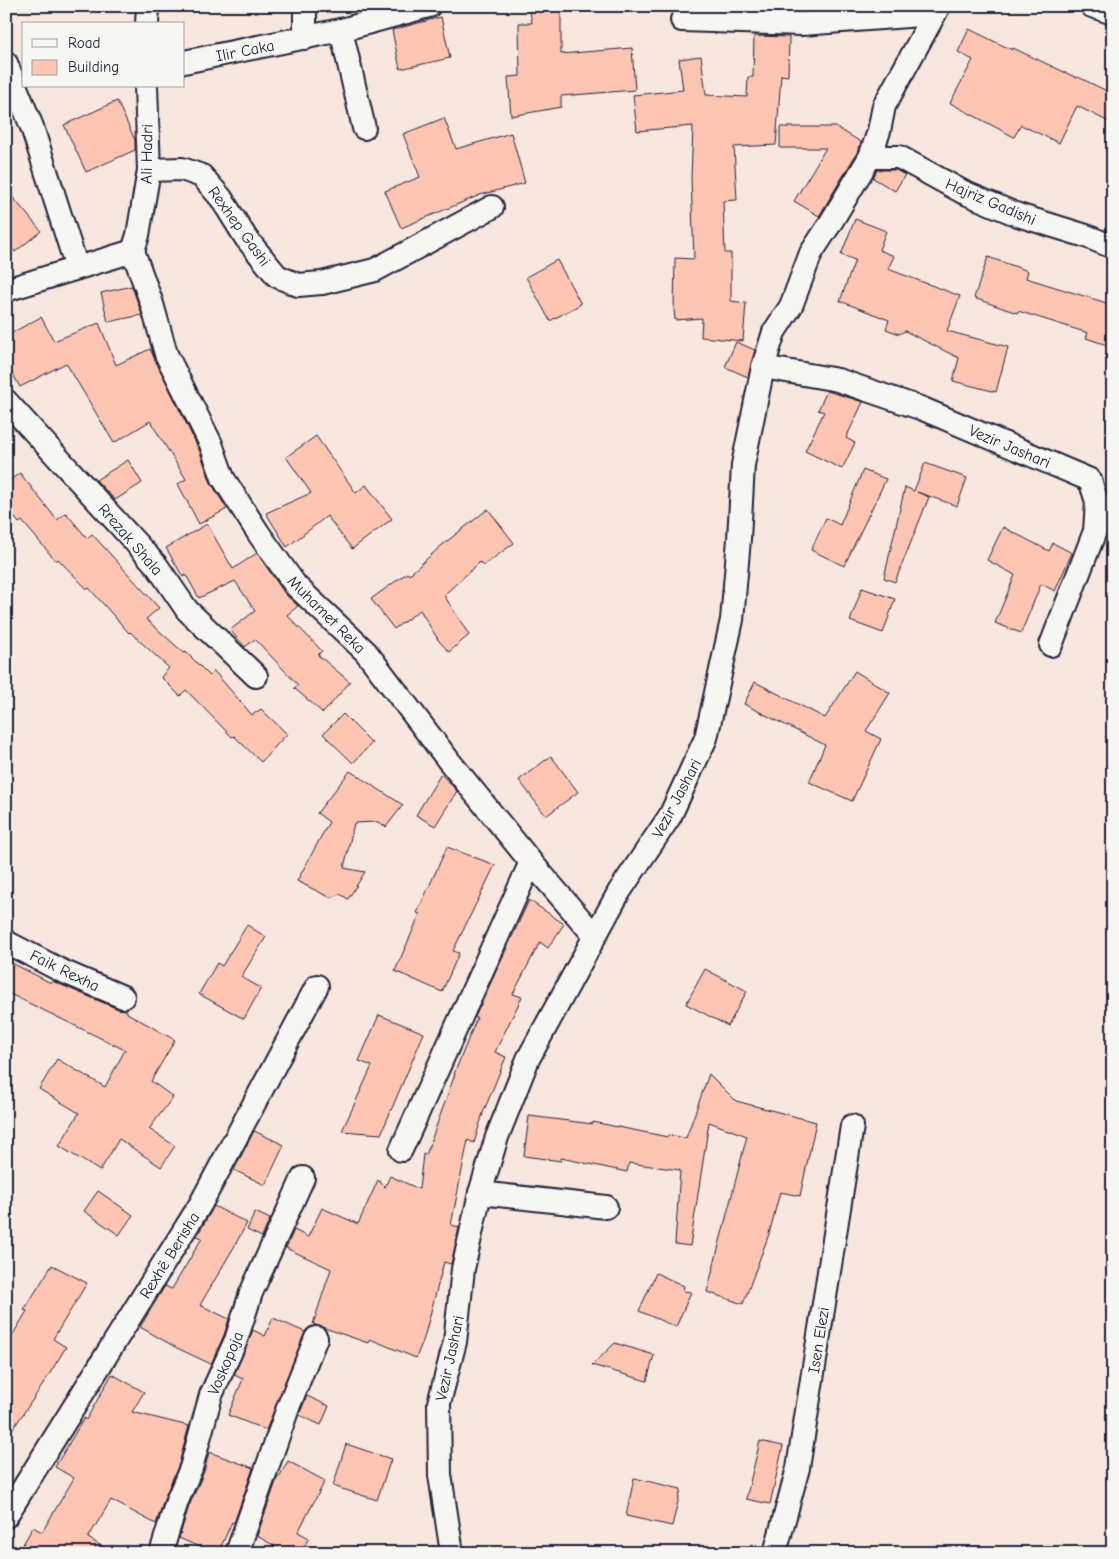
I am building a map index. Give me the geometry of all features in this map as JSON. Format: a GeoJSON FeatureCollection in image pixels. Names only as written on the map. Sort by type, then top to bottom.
{"type":"FeatureCollection","features":[{"type":"Feature","properties":{"kind":"street"},"geometry":{"type":"LineString","coordinates":[[147,22],[148,6]]}},
{"type":"Feature","properties":{"kind":"street"},"geometry":{"type":"LineString","coordinates":[[305,6],[306,38]]}},
{"type":"Feature","properties":{"kind":"street","name":"Ilir Caka"},"geometry":{"type":"LineString","coordinates":[[185,62],[341,30],[429,6]]}},
{"type":"Feature","properties":{"kind":"street"},"geometry":{"type":"LineString","coordinates":[[1092,6],[1113,13]]}},
{"type":"Feature","properties":{"kind":"street","name":"Vezir Jashari"},"geometry":{"type":"LineString","coordinates":[[682,20],[802,24],[936,10]]}},
{"type":"Feature","properties":{"kind":"street","name":"Vezir Jashari"},"geometry":{"type":"LineString","coordinates":[[452,1553],[440,1475],[439,1403],[455,1342],[463,1269],[480,1193],[497,1137],[528,1059],[594,934],[619,892],[670,816],[706,738],[732,620],[743,465],[763,367],[774,332],[791,306],[810,253],[870,157],[879,131],[884,106],[936,10]]}},
{"type":"Feature","properties":{"kind":"street"},"geometry":{"type":"LineString","coordinates":[[341,30],[364,128]]}},
{"type":"Feature","properties":{"kind":"street"},"geometry":{"type":"LineString","coordinates":[[6,63],[32,127],[77,268]]}},
{"type":"Feature","properties":{"kind":"street","name":"Ali Hadri"},"geometry":{"type":"LineString","coordinates":[[133,251],[138,235],[149,170],[146,88]]}},
{"type":"Feature","properties":{"kind":"street","name":"Hajriz Gadishi"},"geometry":{"type":"LineString","coordinates":[[870,157],[899,158],[963,192],[1018,214],[1086,236],[1113,247]]}},
{"type":"Feature","properties":{"kind":"street","name":"Rexhep Gashi"},"geometry":{"type":"LineString","coordinates":[[149,170],[182,169],[202,176],[221,198],[246,238],[277,276],[298,284],[322,283],[374,270],[492,207]]}},
{"type":"Feature","properties":{"kind":"street"},"geometry":{"type":"LineString","coordinates":[[6,290],[133,251]]}},
{"type":"Feature","properties":{"kind":"street","name":"Muhamet Reka"},"geometry":{"type":"LineString","coordinates":[[133,251],[152,304],[166,354],[211,444],[223,478],[258,534],[296,586],[366,652],[531,862],[594,934]]}},
{"type":"Feature","properties":{"kind":"street","name":"Vezir Jashari"},"geometry":{"type":"LineString","coordinates":[[763,367],[838,380],[923,409],[1090,480],[1097,502],[1094,531],[1051,645]]}},
{"type":"Feature","properties":{"kind":"street","name":"Rrezak Shala"},"geometry":{"type":"LineString","coordinates":[[6,401],[156,566],[187,610],[256,676]]}},
{"type":"Feature","properties":{"kind":"street"},"geometry":{"type":"LineString","coordinates":[[401,1150],[531,862]]}},
{"type":"Feature","properties":{"kind":"street","name":"Faik Rexha"},"geometry":{"type":"LineString","coordinates":[[6,942],[62,971],[123,997]]}},
{"type":"Feature","properties":{"kind":"street","name":"Rexhë Berisha"},"geometry":{"type":"LineString","coordinates":[[6,1516],[200,1205],[317,986]]}},
{"type":"Feature","properties":{"kind":"street","name":"Isen Elezi"},"geometry":{"type":"LineString","coordinates":[[775,1553],[798,1468],[852,1126]]}},
{"type":"Feature","properties":{"kind":"street","name":"Voskopoja"},"geometry":{"type":"LineString","coordinates":[[161,1553],[177,1501],[191,1468],[211,1394],[236,1340],[251,1294],[303,1178]]}},
{"type":"Feature","properties":{"kind":"street"},"geometry":{"type":"LineString","coordinates":[[480,1193],[606,1207]]}},
{"type":"Feature","properties":{"kind":"street"},"geometry":{"type":"LineString","coordinates":[[237,1553],[289,1406],[316,1338]]}},
{"type":"Feature","properties":{"kind":"building"},"geometry":{"type":"Polygon","coordinates":[[[529,6],[561,6],[561,54],[632,48],[635,90],[561,96],[561,107],[511,116],[508,77],[520,76],[519,23],[532,23],[529,6]]]}},
{"type":"Feature","properties":{"kind":"building"},"geometry":{"type":"Polygon","coordinates":[[[441,17],[450,58],[400,69],[392,30],[441,17]]]}},
{"type":"Feature","properties":{"kind":"building"},"geometry":{"type":"Polygon","coordinates":[[[969,29],[1113,94],[1113,124],[1077,106],[1059,143],[1021,125],[1014,137],[950,103],[973,60],[958,52],[969,29]]]}},
{"type":"Feature","properties":{"kind":"building"},"geometry":{"type":"Polygon","coordinates":[[[754,36],[789,37],[788,76],[781,75],[776,145],[734,147],[737,200],[723,201],[725,253],[731,253],[731,301],[746,303],[743,341],[701,337],[702,318],[675,320],[674,309],[675,258],[694,259],[691,178],[693,126],[637,131],[633,95],[683,90],[679,59],[701,56],[706,95],[747,97],[748,77],[753,77],[754,36]]]}},
{"type":"Feature","properties":{"kind":"building"},"geometry":{"type":"Polygon","coordinates":[[[117,101],[135,140],[135,150],[86,172],[64,125],[117,101]]]}},
{"type":"Feature","properties":{"kind":"building"},"geometry":{"type":"Polygon","coordinates":[[[444,118],[456,149],[511,133],[525,183],[480,195],[401,228],[385,191],[420,177],[403,134],[444,118]]]}},
{"type":"Feature","properties":{"kind":"building"},"geometry":{"type":"Polygon","coordinates":[[[780,127],[836,127],[861,142],[858,151],[819,216],[794,201],[826,148],[780,148],[780,127]]]}},
{"type":"Feature","properties":{"kind":"building"},"geometry":{"type":"Polygon","coordinates":[[[877,170],[896,170],[905,175],[895,191],[873,178],[877,170]]]}},
{"type":"Feature","properties":{"kind":"building"},"geometry":{"type":"Polygon","coordinates":[[[6,189],[41,231],[15,252],[6,241],[6,189]]]}},
{"type":"Feature","properties":{"kind":"building"},"geometry":{"type":"Polygon","coordinates":[[[855,219],[886,231],[879,250],[894,256],[888,269],[960,296],[947,331],[1008,347],[996,392],[953,381],[959,358],[905,331],[899,334],[886,329],[889,320],[840,301],[855,260],[841,255],[855,219]]]}},
{"type":"Feature","properties":{"kind":"building"},"geometry":{"type":"Polygon","coordinates":[[[988,257],[1028,271],[1026,278],[1113,305],[1113,347],[1086,338],[1088,333],[1018,311],[1017,313],[974,298],[988,257]]]}},
{"type":"Feature","properties":{"kind":"building"},"geometry":{"type":"Polygon","coordinates":[[[557,260],[581,304],[550,321],[526,277],[557,260]]]}},
{"type":"Feature","properties":{"kind":"building"},"geometry":{"type":"Polygon","coordinates":[[[132,286],[142,315],[108,322],[101,293],[132,286]]]}},
{"type":"Feature","properties":{"kind":"building"},"geometry":{"type":"Polygon","coordinates":[[[41,317],[54,341],[99,323],[116,365],[150,349],[200,452],[211,483],[227,509],[199,524],[178,484],[186,479],[150,421],[114,443],[66,363],[20,387],[6,362],[6,336],[41,317]]]}},
{"type":"Feature","properties":{"kind":"building"},"geometry":{"type":"Polygon","coordinates":[[[736,342],[755,350],[748,377],[725,367],[736,342]]]}},
{"type":"Feature","properties":{"kind":"building"},"geometry":{"type":"Polygon","coordinates":[[[827,391],[863,402],[846,438],[855,443],[842,469],[805,451],[824,412],[818,410],[827,391]]]}},
{"type":"Feature","properties":{"kind":"building"},"geometry":{"type":"Polygon","coordinates":[[[316,436],[356,493],[366,485],[392,519],[352,549],[327,516],[287,547],[266,513],[311,493],[286,457],[316,436]]]}},
{"type":"Feature","properties":{"kind":"building"},"geometry":{"type":"Polygon","coordinates":[[[128,460],[142,483],[115,500],[96,480],[128,460]]]}},
{"type":"Feature","properties":{"kind":"building"},"geometry":{"type":"Polygon","coordinates":[[[925,463],[967,478],[957,506],[917,492],[929,497],[895,582],[884,578],[905,487],[914,491],[925,463]]]}},
{"type":"Feature","properties":{"kind":"building"},"geometry":{"type":"Polygon","coordinates":[[[863,470],[886,479],[844,566],[811,550],[826,518],[840,525],[863,470]]]}},
{"type":"Feature","properties":{"kind":"building"},"geometry":{"type":"Polygon","coordinates":[[[20,473],[57,520],[66,513],[87,538],[92,534],[159,608],[146,619],[184,653],[186,652],[210,676],[214,671],[252,715],[261,709],[287,734],[261,762],[234,736],[232,737],[186,690],[180,696],[161,677],[169,668],[129,633],[89,588],[87,589],[58,559],[56,561],[22,521],[19,523],[6,507],[6,483],[20,473]]]}},
{"type":"Feature","properties":{"kind":"building"},"geometry":{"type":"Polygon","coordinates":[[[488,509],[514,543],[483,566],[480,562],[444,595],[469,635],[449,652],[439,641],[420,610],[394,629],[371,599],[407,573],[409,575],[441,546],[488,509]]]}},
{"type":"Feature","properties":{"kind":"building"},"geometry":{"type":"Polygon","coordinates":[[[207,524],[233,569],[257,553],[285,594],[298,606],[287,615],[322,651],[318,655],[350,682],[323,713],[294,688],[298,685],[255,639],[245,647],[230,630],[255,611],[235,581],[199,598],[186,575],[183,577],[166,548],[207,524]]]}},
{"type":"Feature","properties":{"kind":"building"},"geometry":{"type":"Polygon","coordinates":[[[1003,527],[1049,551],[1053,543],[1072,553],[1055,591],[1041,584],[1021,633],[995,623],[1015,575],[987,560],[1003,527]]]}},
{"type":"Feature","properties":{"kind":"building"},"geometry":{"type":"Polygon","coordinates":[[[862,588],[895,599],[883,633],[850,621],[862,588]]]}},
{"type":"Feature","properties":{"kind":"building"},"geometry":{"type":"Polygon","coordinates":[[[855,671],[890,693],[866,731],[881,739],[852,801],[809,782],[825,745],[744,704],[755,682],[825,718],[855,671]]]}},
{"type":"Feature","properties":{"kind":"building"},"geometry":{"type":"Polygon","coordinates":[[[343,714],[372,743],[353,763],[323,734],[343,714]]]}},
{"type":"Feature","properties":{"kind":"building"},"geometry":{"type":"Polygon","coordinates":[[[551,756],[578,792],[546,816],[519,780],[551,756]]]}},
{"type":"Feature","properties":{"kind":"building"},"geometry":{"type":"Polygon","coordinates":[[[350,771],[403,805],[386,827],[378,822],[354,823],[344,868],[365,872],[348,899],[340,894],[331,898],[297,881],[329,822],[317,813],[350,771]]]}},
{"type":"Feature","properties":{"kind":"building"},"geometry":{"type":"Polygon","coordinates":[[[441,774],[457,791],[435,826],[416,815],[441,774]]]}},
{"type":"Feature","properties":{"kind":"building"},"geometry":{"type":"Polygon","coordinates":[[[447,847],[495,865],[453,951],[459,953],[442,992],[395,971],[420,914],[417,913],[447,847]]]}},
{"type":"Feature","properties":{"kind":"building"},"geometry":{"type":"Polygon","coordinates":[[[529,900],[564,924],[548,948],[540,942],[513,994],[522,997],[495,1052],[506,1057],[483,1113],[474,1143],[468,1140],[451,1225],[459,1227],[451,1264],[444,1262],[424,1338],[416,1358],[370,1339],[368,1343],[313,1324],[331,1269],[286,1248],[294,1230],[308,1237],[322,1208],[358,1224],[378,1180],[385,1187],[390,1176],[419,1189],[423,1154],[426,1155],[454,1074],[477,1018],[475,1017],[529,900]]]}},
{"type":"Feature","properties":{"kind":"building"},"geometry":{"type":"Polygon","coordinates":[[[247,925],[266,937],[241,977],[261,988],[244,1019],[199,994],[217,963],[222,966],[247,925]]]}},
{"type":"Feature","properties":{"kind":"building"},"geometry":{"type":"Polygon","coordinates":[[[6,960],[51,983],[52,981],[118,1009],[125,1010],[127,1013],[175,1040],[151,1081],[173,1097],[149,1129],[175,1146],[161,1167],[119,1139],[100,1171],[59,1146],[79,1113],[39,1089],[57,1059],[105,1087],[125,1050],[6,992],[6,960]]]}},
{"type":"Feature","properties":{"kind":"building"},"geometry":{"type":"Polygon","coordinates":[[[705,969],[747,991],[728,1026],[686,1004],[705,969]]]}},
{"type":"Feature","properties":{"kind":"building"},"geometry":{"type":"Polygon","coordinates":[[[379,1015],[424,1033],[381,1134],[342,1131],[372,1066],[359,1061],[379,1015]]]}},
{"type":"Feature","properties":{"kind":"building"},"geometry":{"type":"Polygon","coordinates":[[[709,1074],[736,1101],[816,1122],[800,1196],[780,1192],[769,1234],[743,1304],[707,1292],[747,1136],[709,1122],[690,1246],[675,1244],[680,1170],[629,1163],[627,1172],[561,1158],[561,1161],[524,1156],[529,1116],[593,1124],[593,1122],[668,1137],[668,1135],[686,1138],[709,1074]]]}},
{"type":"Feature","properties":{"kind":"building"},"geometry":{"type":"Polygon","coordinates":[[[254,1131],[284,1145],[265,1185],[234,1170],[254,1131]]]}},
{"type":"Feature","properties":{"kind":"building"},"geometry":{"type":"Polygon","coordinates":[[[98,1191],[133,1215],[119,1235],[84,1211],[98,1191]]]}},
{"type":"Feature","properties":{"kind":"building"},"geometry":{"type":"Polygon","coordinates":[[[214,1206],[247,1223],[200,1305],[229,1319],[211,1364],[177,1348],[140,1327],[165,1286],[172,1289],[202,1238],[197,1236],[214,1206]]]}},
{"type":"Feature","properties":{"kind":"building"},"geometry":{"type":"Polygon","coordinates":[[[255,1212],[270,1219],[262,1237],[247,1230],[255,1212]]]}},
{"type":"Feature","properties":{"kind":"building"},"geometry":{"type":"Polygon","coordinates":[[[52,1265],[87,1283],[53,1339],[66,1347],[6,1439],[6,1346],[27,1311],[24,1310],[52,1265]]]}},
{"type":"Feature","properties":{"kind":"building"},"geometry":{"type":"Polygon","coordinates":[[[656,1273],[684,1286],[683,1291],[691,1292],[676,1327],[639,1311],[656,1273]]]}},
{"type":"Feature","properties":{"kind":"building"},"geometry":{"type":"Polygon","coordinates":[[[273,1318],[305,1332],[266,1430],[228,1415],[243,1379],[234,1375],[253,1330],[265,1336],[273,1318]]]}},
{"type":"Feature","properties":{"kind":"building"},"geometry":{"type":"Polygon","coordinates":[[[615,1343],[654,1355],[647,1381],[592,1365],[615,1343]]]}},
{"type":"Feature","properties":{"kind":"building"},"geometry":{"type":"Polygon","coordinates":[[[112,1374],[144,1392],[132,1412],[189,1426],[179,1464],[165,1496],[156,1524],[111,1500],[88,1538],[114,1553],[18,1553],[33,1527],[42,1532],[74,1478],[55,1467],[84,1418],[86,1420],[112,1374]]]}},
{"type":"Feature","properties":{"kind":"building"},"geometry":{"type":"Polygon","coordinates":[[[307,1396],[329,1406],[321,1425],[299,1415],[307,1396]]]}},
{"type":"Feature","properties":{"kind":"building"},"geometry":{"type":"Polygon","coordinates":[[[760,1441],[783,1446],[770,1504],[746,1499],[760,1441]]]}},
{"type":"Feature","properties":{"kind":"building"},"geometry":{"type":"Polygon","coordinates":[[[346,1444],[391,1459],[377,1500],[333,1486],[346,1444]]]}},
{"type":"Feature","properties":{"kind":"building"},"geometry":{"type":"Polygon","coordinates":[[[209,1452],[253,1468],[234,1523],[232,1522],[218,1553],[213,1553],[179,1538],[189,1506],[204,1472],[209,1452]]]}},
{"type":"Feature","properties":{"kind":"building"},"geometry":{"type":"Polygon","coordinates":[[[288,1461],[325,1481],[298,1532],[309,1538],[300,1553],[287,1553],[257,1536],[278,1476],[288,1461]]]}},
{"type":"Feature","properties":{"kind":"building"},"geometry":{"type":"Polygon","coordinates":[[[634,1478],[681,1489],[672,1526],[626,1516],[634,1478]]]}}]}
